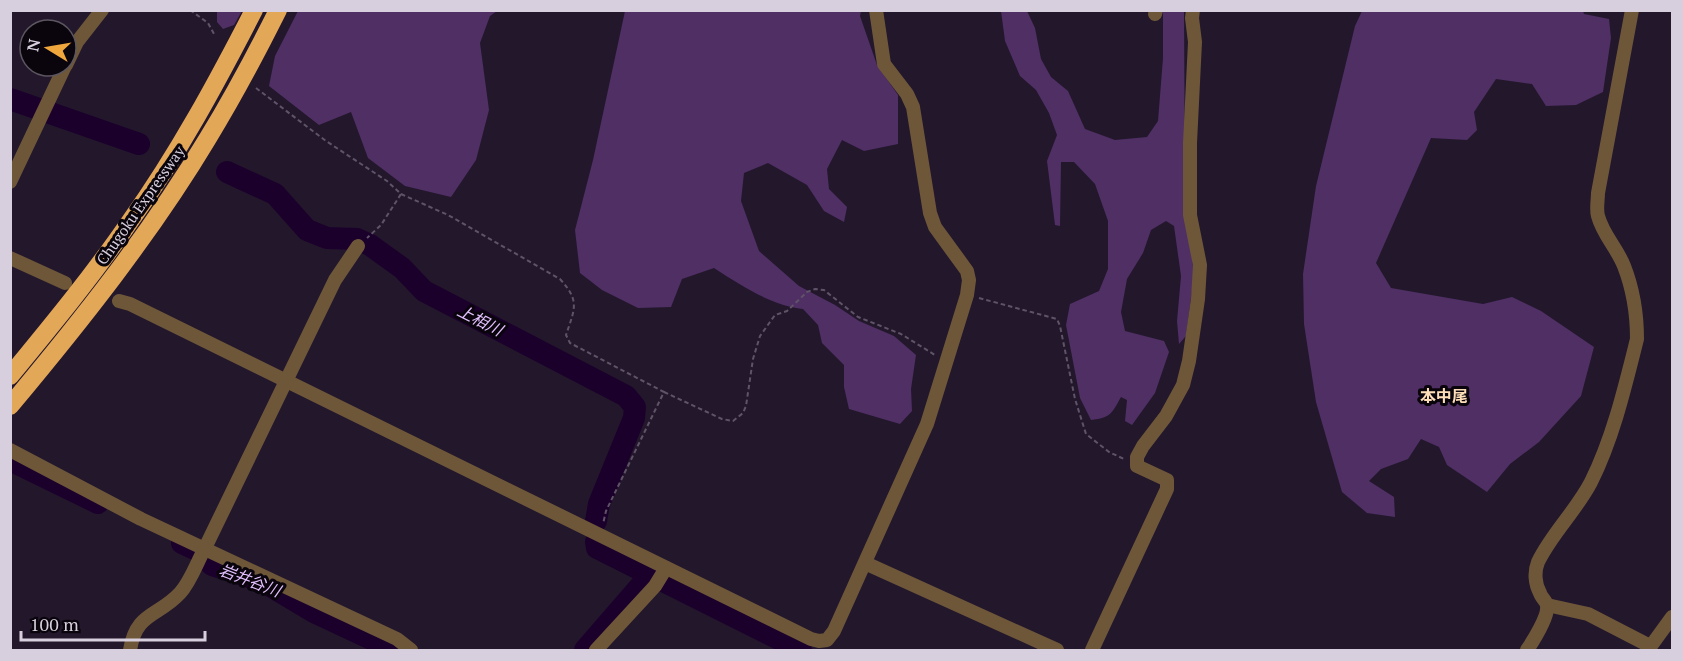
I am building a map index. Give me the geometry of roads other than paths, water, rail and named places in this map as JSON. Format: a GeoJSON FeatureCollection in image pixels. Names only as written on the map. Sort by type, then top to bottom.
{"type":"FeatureCollection","features":[{"type":"Feature","properties":{"kind":"highway","name":"Chugoku Expressway"},"geometry":{"type":"LineString","coordinates":[[10,376],[85,283],[162,175],[225,68],[254,10]]}},
{"type":"Feature","properties":{"kind":"highway","name":"Chugoku Expressway"},"geometry":{"type":"LineString","coordinates":[[10,406],[49,360],[144,234],[207,140],[279,10]]}},
{"type":"Feature","properties":{"kind":"street"},"geometry":{"type":"LineString","coordinates":[[78,41],[102,10]]}},
{"type":"Feature","properties":{"kind":"street"},"geometry":{"type":"LineString","coordinates":[[118,301],[130,304],[600,536],[661,576],[811,639],[827,640],[834,631],[916,450],[967,295],[969,280],[967,271],[935,227],[930,213],[913,107],[907,94],[884,64],[876,10]]}},
{"type":"Feature","properties":{"kind":"street"},"geometry":{"type":"LineString","coordinates":[[1092,651],[1167,489],[1167,480],[1137,466],[1137,457],[1166,416],[1183,385],[1189,361],[1198,299],[1200,265],[1190,215],[1190,143],[1195,42],[1193,10]]}},
{"type":"Feature","properties":{"kind":"street"},"geometry":{"type":"LineString","coordinates":[[1527,651],[1546,613],[1547,605],[1538,591],[1535,578],[1537,565],[1554,534],[1589,485],[1607,446],[1636,339],[1637,321],[1632,289],[1623,263],[1606,237],[1597,214],[1598,193],[1632,10]]}},
{"type":"Feature","properties":{"kind":"street"},"geometry":{"type":"LineString","coordinates":[[10,182],[60,78]]}},
{"type":"Feature","properties":{"kind":"street"},"geometry":{"type":"LineString","coordinates":[[130,651],[137,627],[182,591],[206,548],[335,280],[358,246]]}},
{"type":"Feature","properties":{"kind":"street"},"geometry":{"type":"LineString","coordinates":[[10,258],[65,283]]}},
{"type":"Feature","properties":{"kind":"street"},"geometry":{"type":"LineString","coordinates":[[10,450],[141,519],[397,639],[411,651]]}},
{"type":"Feature","properties":{"kind":"street"},"geometry":{"type":"LineString","coordinates":[[865,563],[1057,651]]}},
{"type":"Feature","properties":{"kind":"street"},"geometry":{"type":"LineString","coordinates":[[596,651],[661,576]]}},
{"type":"Feature","properties":{"kind":"street"},"geometry":{"type":"LineString","coordinates":[[1547,605],[1588,614],[1649,648],[1672,618]]}},
{"type":"Feature","properties":{"kind":"waterway","name":"上相川"},"geometry":{"type":"LineString","coordinates":[[10,99],[139,144]]}},
{"type":"Feature","properties":{"kind":"waterway","name":"上相川"},"geometry":{"type":"LineString","coordinates":[[227,172],[275,194],[307,230],[327,238],[357,239],[370,245],[402,268],[424,291],[626,396],[635,407],[634,418],[599,504],[596,521]]}},
{"type":"Feature","properties":{"kind":"waterway","name":"岩井谷川"},"geometry":{"type":"LineString","coordinates":[[10,460],[98,503]]}},
{"type":"Feature","properties":{"kind":"waterway","name":"上相川"},"geometry":{"type":"LineString","coordinates":[[596,542],[597,548],[801,650]]}},
{"type":"Feature","properties":{"kind":"waterway","name":"岩井谷川"},"geometry":{"type":"LineString","coordinates":[[182,543],[197,550],[212,565],[262,581],[314,612],[395,650]]}},
{"type":"Feature","properties":{"kind":"waterway","name":"岩井谷川"},"geometry":{"type":"LineString","coordinates":[[585,650],[650,575]]}},
{"type":"Feature","properties":{"kind":"district","name":"本中尾"},"geometry":{"type":"Point","coordinates":[1444,396]}}]}
